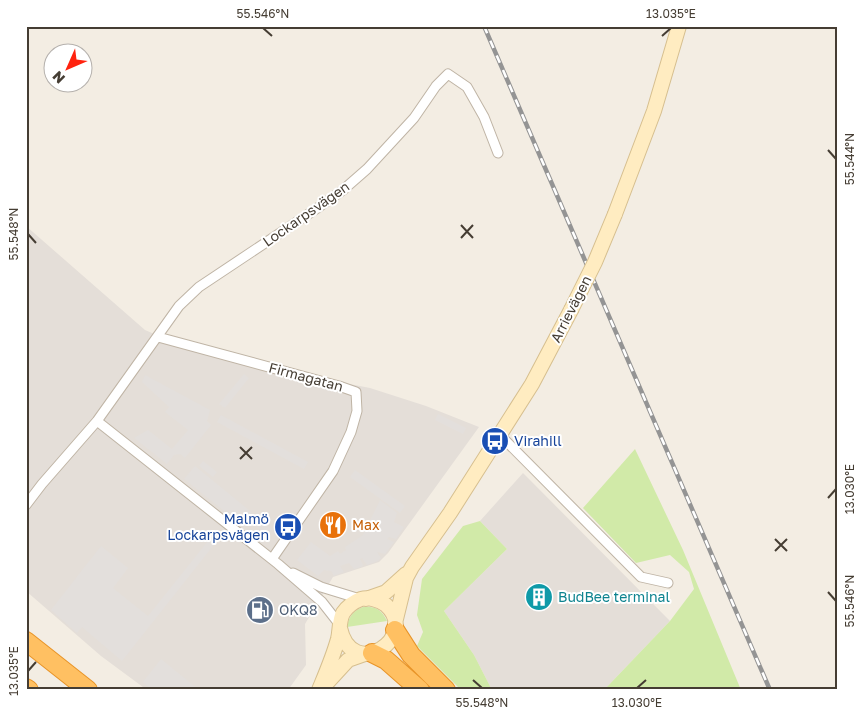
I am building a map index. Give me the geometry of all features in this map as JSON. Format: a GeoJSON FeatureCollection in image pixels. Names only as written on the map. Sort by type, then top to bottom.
{"type":"FeatureCollection","features":[{"type":"Feature","properties":{"kind":"highway"},"geometry":{"type":"LineString","coordinates":[[395,627],[411,655],[446,690]]}},
{"type":"Feature","properties":{"kind":"highway"},"geometry":{"type":"LineString","coordinates":[[26,641],[90,690]]}},
{"type":"Feature","properties":{"kind":"highway"},"geometry":{"type":"LineString","coordinates":[[368,653],[386,660],[420,690]]}},
{"type":"Feature","properties":{"kind":"main road","name":"Arrievägen"},"geometry":{"type":"LineString","coordinates":[[363,599],[386,592],[412,568],[450,513],[532,384],[595,262],[615,214],[654,112],[679,26]]}},
{"type":"Feature","properties":{"kind":"main road","name":"Arrievägen"},"geometry":{"type":"LineString","coordinates":[[395,627],[402,592],[412,568]]}},
{"type":"Feature","properties":{"kind":"main road"},"geometry":{"type":"LineString","coordinates":[[363,599],[379,601],[385,605],[390,610],[395,627],[393,637],[385,648],[353,657],[344,663],[320,690],[334,653],[344,612],[348,606],[363,599]]}},
{"type":"Feature","properties":{"kind":"main road"},"geometry":{"type":"LineString","coordinates":[[340,627],[345,642],[358,652],[368,653]]}},
{"type":"Feature","properties":{"kind":"street","name":"Lockarpsvägen"},"geometry":{"type":"LineString","coordinates":[[26,505],[97,421],[179,306],[199,287],[343,190],[366,170],[414,118],[436,86],[448,74],[466,87],[484,117],[498,153]]}},
{"type":"Feature","properties":{"kind":"street","name":"Firmagatan"},"geometry":{"type":"LineString","coordinates":[[158,337],[356,392],[357,411],[351,432],[333,471],[275,561]]}},
{"type":"Feature","properties":{"kind":"street"},"geometry":{"type":"LineString","coordinates":[[97,421],[275,561],[322,602],[340,627]]}},
{"type":"Feature","properties":{"kind":"street"},"geometry":{"type":"LineString","coordinates":[[499,434],[641,577],[668,583]]}},
{"type":"Feature","properties":{"kind":"street"},"geometry":{"type":"LineString","coordinates":[[275,561],[321,587],[363,599]]}},
{"type":"Feature","properties":{"kind":"shaded area"},"geometry":{"type":"Polygon","coordinates":[[[26,226],[145,330],[175,343],[252,365],[370,388],[426,406],[479,427],[388,553],[379,562],[333,577],[305,624],[306,665],[288,690],[147,690],[101,656],[26,591],[26,226]]]}},
{"type":"Feature","properties":{"kind":"shaded area"},"geometry":{"type":"Polygon","coordinates":[[[244,374],[249,378],[225,408],[219,404],[244,374]]]}},
{"type":"Feature","properties":{"kind":"shaded area"},"geometry":{"type":"Polygon","coordinates":[[[145,375],[210,410],[207,421],[211,425],[185,458],[180,454],[174,455],[167,464],[134,438],[148,430],[172,449],[188,430],[165,412],[169,407],[142,382],[145,375]]]}},
{"type":"Feature","properties":{"kind":"shaded area"},"geometry":{"type":"Polygon","coordinates":[[[438,414],[466,428],[463,434],[435,420],[438,414]]]}},
{"type":"Feature","properties":{"kind":"shaded area"},"geometry":{"type":"Polygon","coordinates":[[[221,415],[308,462],[304,469],[217,422],[221,415]]]}},
{"type":"Feature","properties":{"kind":"shaded area"},"geometry":{"type":"Polygon","coordinates":[[[203,461],[217,472],[213,477],[199,466],[203,461]]]}},
{"type":"Feature","properties":{"kind":"shaded area"},"geometry":{"type":"Polygon","coordinates":[[[195,466],[272,529],[267,535],[248,520],[243,526],[184,479],[195,466]]]}},
{"type":"Feature","properties":{"kind":"shaded area"},"geometry":{"type":"Polygon","coordinates":[[[355,470],[405,506],[400,513],[350,477],[355,470]]]}},
{"type":"Feature","properties":{"kind":"shaded area"},"geometry":{"type":"Polygon","coordinates":[[[523,473],[670,621],[604,690],[492,690],[474,655],[444,611],[507,549],[480,521],[523,473]]]}},
{"type":"Feature","properties":{"kind":"shaded area"},"geometry":{"type":"Polygon","coordinates":[[[380,500],[397,513],[394,522],[404,527],[396,539],[389,537],[387,539],[394,542],[385,554],[377,552],[381,558],[378,561],[367,565],[362,558],[360,559],[363,565],[361,567],[354,569],[349,563],[340,566],[344,572],[334,576],[331,571],[324,570],[318,576],[297,560],[311,542],[330,556],[338,551],[340,554],[346,550],[345,547],[363,535],[380,500]]]}},
{"type":"Feature","properties":{"kind":"shaded area"},"geometry":{"type":"Polygon","coordinates":[[[216,531],[224,532],[122,661],[82,627],[77,633],[51,610],[101,546],[128,568],[113,588],[148,616],[216,531]]]}},
{"type":"Feature","properties":{"kind":"shaded area"},"geometry":{"type":"Polygon","coordinates":[[[161,659],[199,690],[152,690],[143,682],[161,659]]]}},
{"type":"Feature","properties":{"kind":"green space"},"geometry":{"type":"Polygon","coordinates":[[[635,449],[683,550],[741,690],[604,690],[670,621],[694,589],[689,572],[670,555],[636,563],[583,508],[635,449]]]}},
{"type":"Feature","properties":{"kind":"green space"},"geometry":{"type":"Polygon","coordinates":[[[480,521],[507,549],[444,611],[474,655],[492,690],[461,690],[417,646],[423,632],[417,615],[422,579],[463,526],[480,521]]]}},
{"type":"Feature","properties":{"kind":"green space"},"geometry":{"type":"Polygon","coordinates":[[[363,607],[371,607],[378,610],[387,621],[347,627],[352,614],[363,607]]]}},
{"type":"Feature","properties":{"kind":"railway"},"geometry":{"type":"LineString","coordinates":[[484,26],[770,690]]}},
{"type":"Feature","properties":{"kind":"place","name":"Virahill"},"geometry":{"type":"Point","coordinates":[495,441]}},
{"type":"Feature","properties":{"kind":"place","name":"Max"},"geometry":{"type":"Point","coordinates":[333,525]}},
{"type":"Feature","properties":{"kind":"place","name":"Malmö Lockarpsvägen"},"geometry":{"type":"Point","coordinates":[288,527]}},
{"type":"Feature","properties":{"kind":"place","name":"BudBee terminal"},"geometry":{"type":"Point","coordinates":[539,597]}},
{"type":"Feature","properties":{"kind":"place","name":"OKQ8"},"geometry":{"type":"Point","coordinates":[260,610]}}]}
